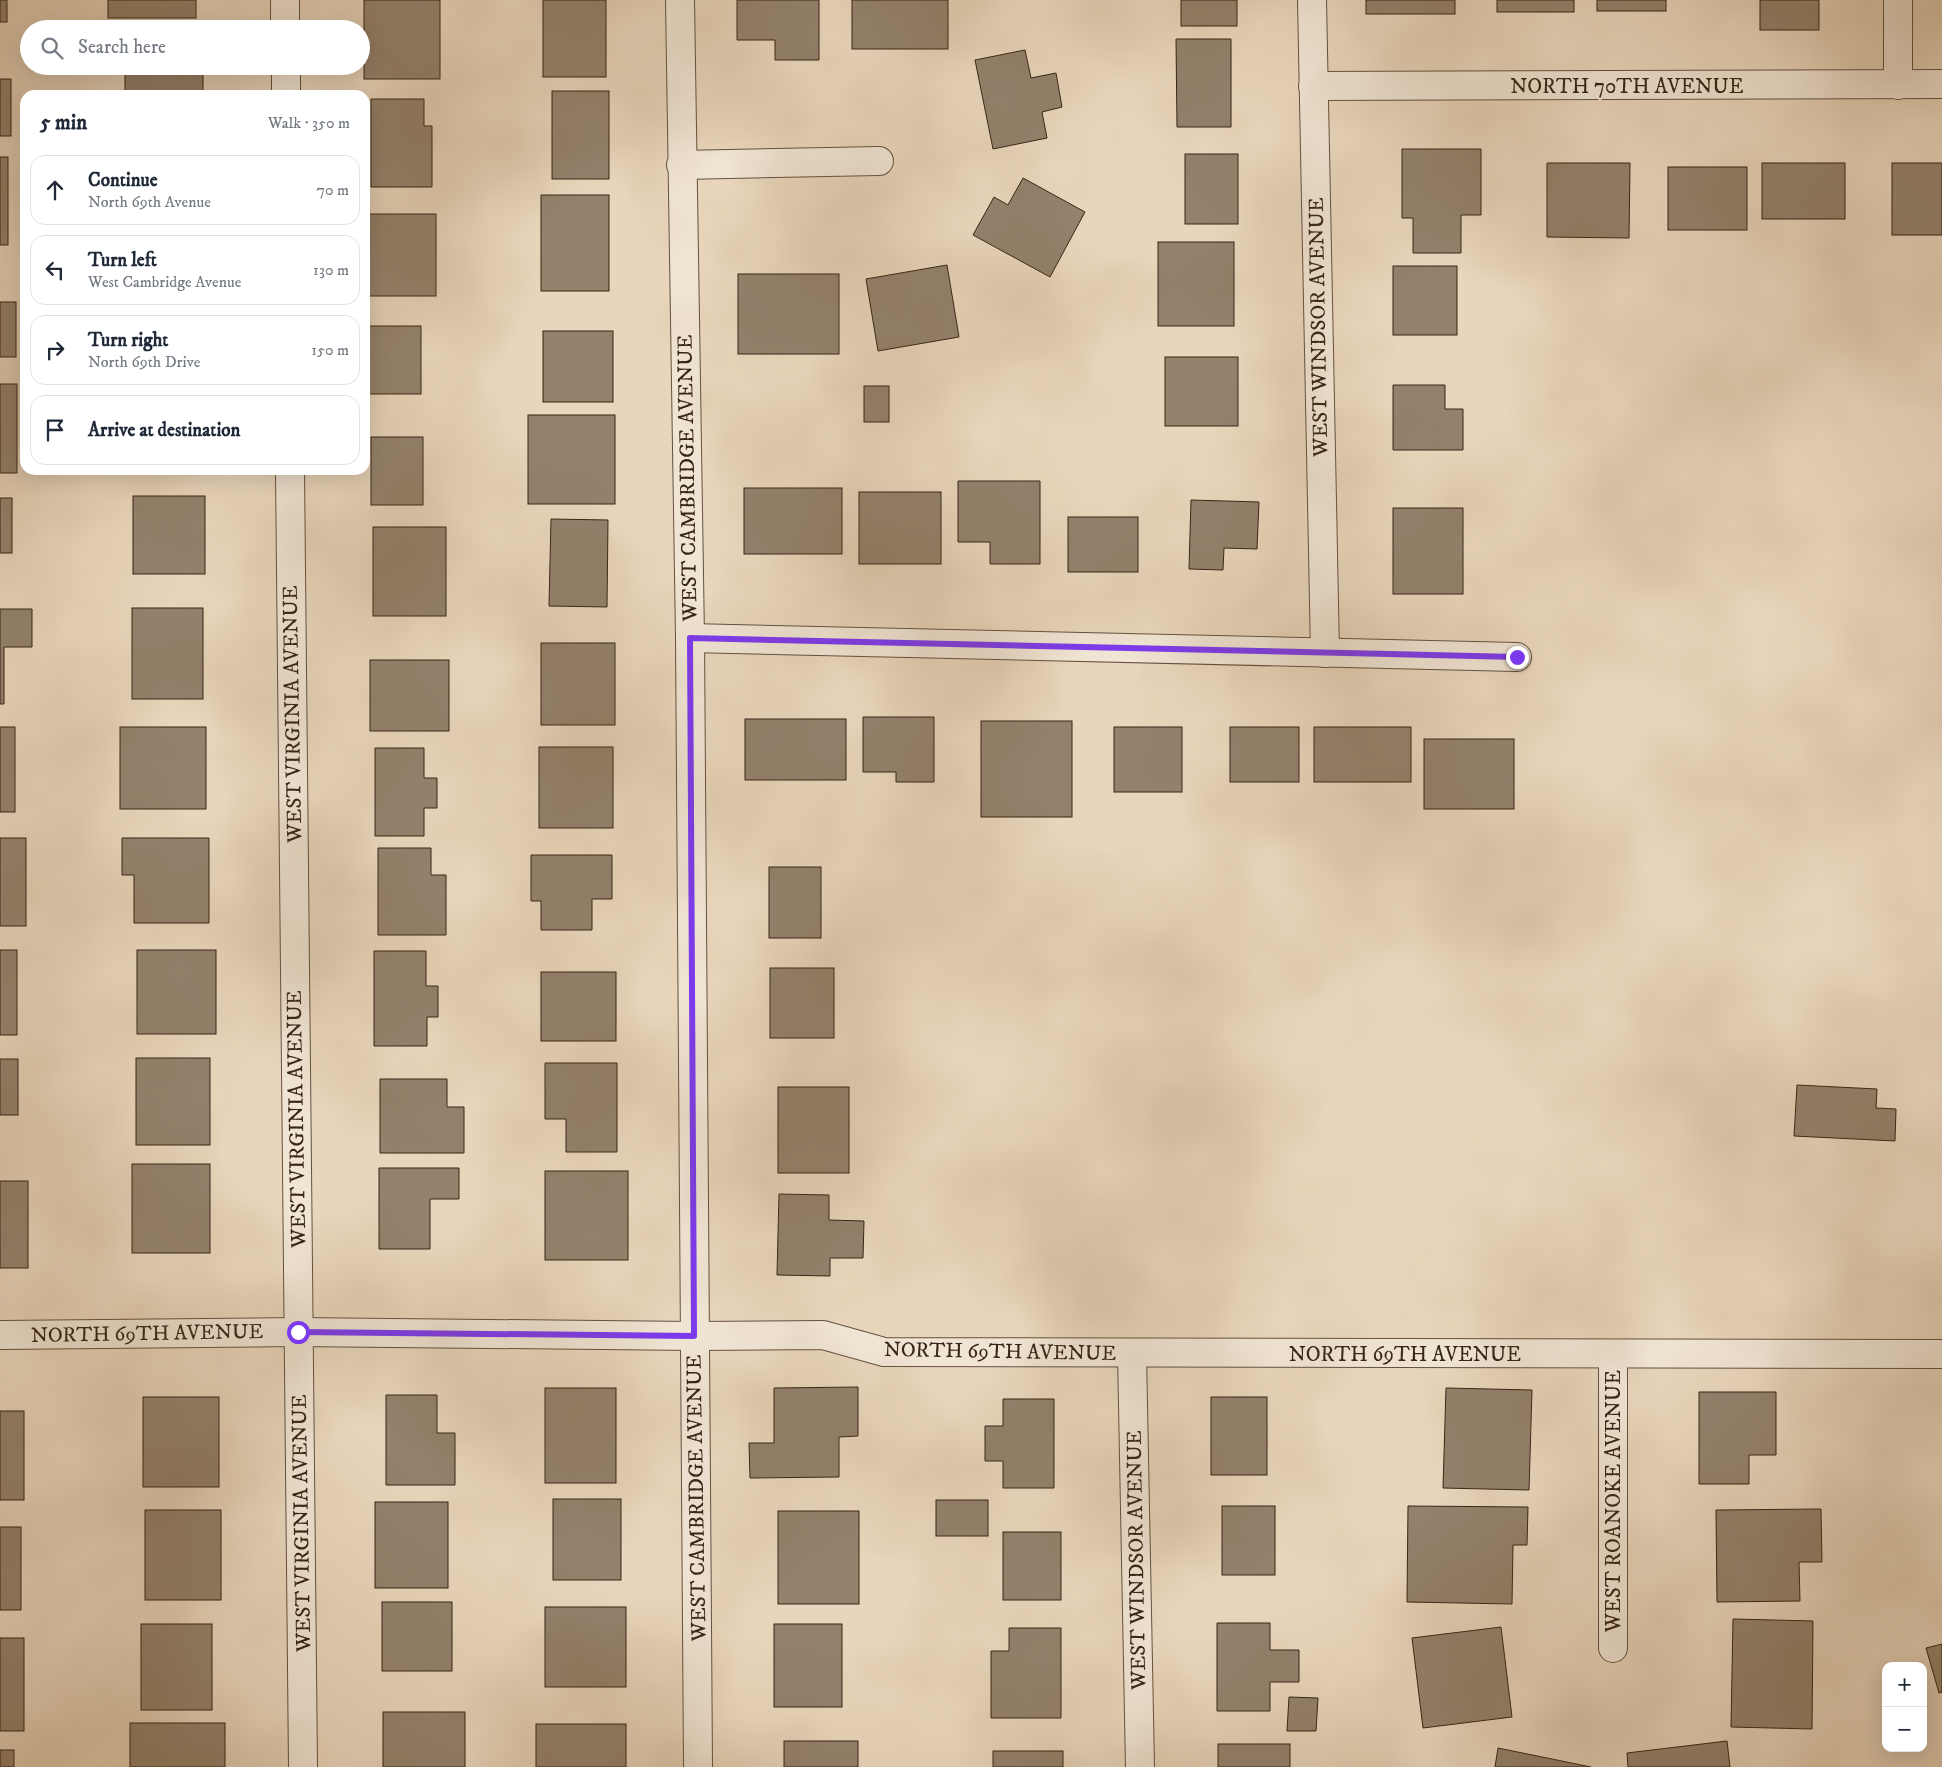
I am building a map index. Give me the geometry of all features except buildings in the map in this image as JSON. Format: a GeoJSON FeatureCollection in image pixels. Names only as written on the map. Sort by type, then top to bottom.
{"type":"FeatureCollection","features":[{"type":"Feature","properties":{"kind":"street"},"geometry":{"type":"LineString","coordinates":[[285,0],[285,20]]}},
{"type":"Feature","properties":{"kind":"street","name":"WEST CAMBRIDGE AVENUE"},"geometry":{"type":"LineString","coordinates":[[680,0],[681,165],[690,638],[698,1767]]}},
{"type":"Feature","properties":{"kind":"street","name":"WEST WINDSOR AVENUE"},"geometry":{"type":"LineString","coordinates":[[1312,0],[1325,653]]}},
{"type":"Feature","properties":{"kind":"street"},"geometry":{"type":"LineString","coordinates":[[1898,0],[1898,85]]}},
{"type":"Feature","properties":{"kind":"street"},"geometry":{"type":"LineString","coordinates":[[286,75],[286,90]]}},
{"type":"Feature","properties":{"kind":"street","name":"NORTH 70TH AVENUE"},"geometry":{"type":"LineString","coordinates":[[1313,86],[1942,84]]}},
{"type":"Feature","properties":{"kind":"street"},"geometry":{"type":"LineString","coordinates":[[681,165],[879,162]]}},
{"type":"Feature","properties":{"kind":"street","name":"WEST VIRGINIA AVENUE"},"geometry":{"type":"LineString","coordinates":[[290,475],[303,1767]]}},
{"type":"Feature","properties":{"kind":"street"},"geometry":{"type":"LineString","coordinates":[[690,638],[1517,657]]}},
{"type":"Feature","properties":{"kind":"street","name":"NORTH 69TH AVENUE"},"geometry":{"type":"LineString","coordinates":[[0,1335],[298,1332],[694,1336],[823,1335],[884,1352],[1942,1354]]}},
{"type":"Feature","properties":{"kind":"street","name":"WEST WINDSOR AVENUE"},"geometry":{"type":"LineString","coordinates":[[1132,1353],[1140,1767]]}},
{"type":"Feature","properties":{"kind":"street","name":"WEST ROANOKE AVENUE"},"geometry":{"type":"LineString","coordinates":[[1613,1354],[1613,1648]]}},
{"type":"Feature","properties":{"kind":"route"},"geometry":{"type":"LineString","coordinates":[[298,1332],[694,1336],[690,638],[1517,657]]}}]}
